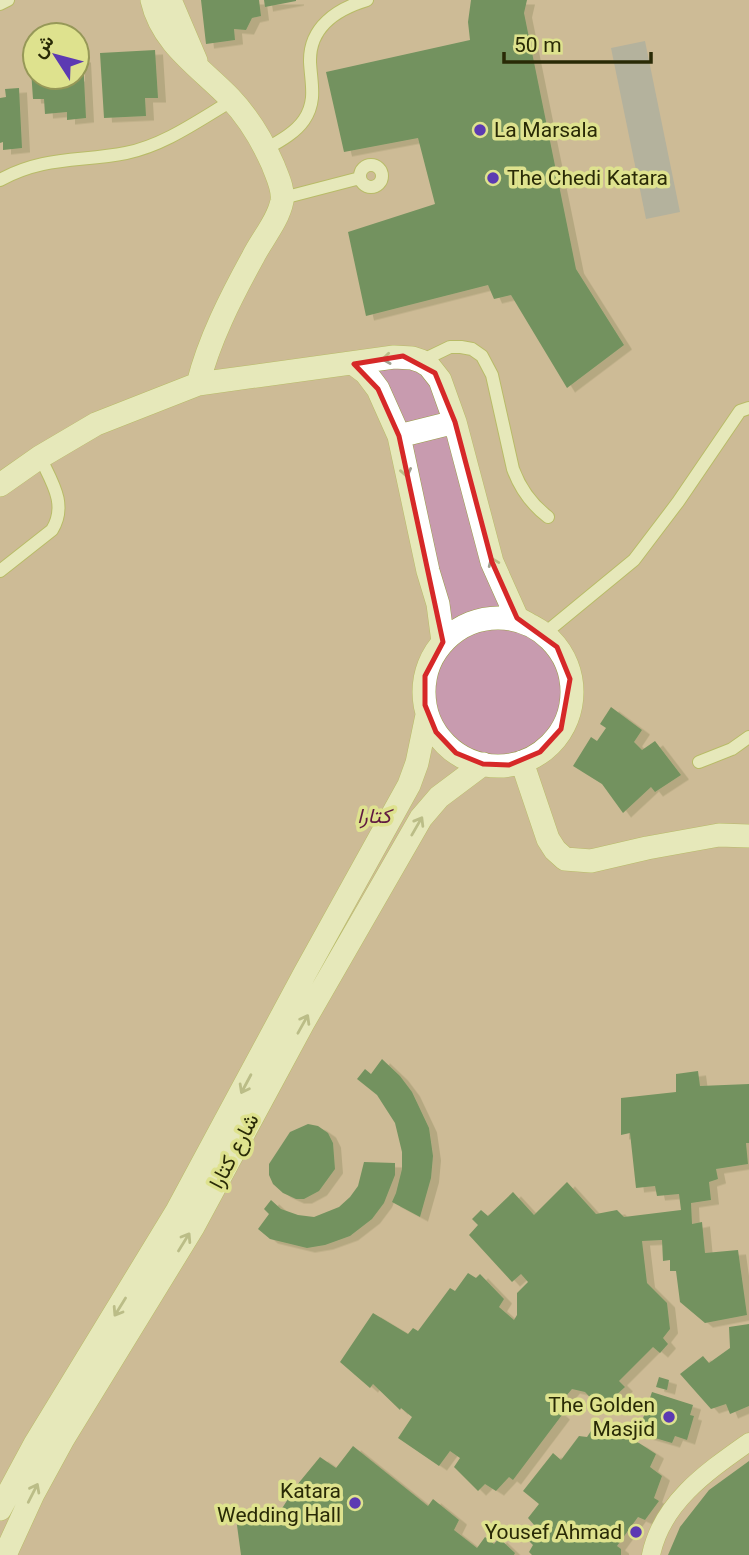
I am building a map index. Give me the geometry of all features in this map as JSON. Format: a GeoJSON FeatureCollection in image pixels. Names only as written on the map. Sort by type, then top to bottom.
{"type":"FeatureCollection","features":[{"type":"Feature","properties":{"kind":"street"},"geometry":{"type":"LineString","coordinates":[[152,0],[160,27],[185,56],[233,100],[266,149],[280,182],[283,198],[277,216],[252,258],[210,345],[198,384]]}},
{"type":"Feature","properties":{"kind":"street"},"geometry":{"type":"LineString","coordinates":[[170,0],[199,67]]}},
{"type":"Feature","properties":{"kind":"street"},"geometry":{"type":"LineString","coordinates":[[0,485],[40,457],[96,424],[198,384],[403,356],[429,366],[440,380],[455,422],[492,562],[517,618],[536,629],[564,657],[570,679],[571,699],[566,720],[555,738],[540,752],[509,765],[483,764],[465,758],[449,747],[436,732],[427,715],[425,676],[432,658],[443,642],[463,626],[487,619],[512,619],[536,629]]}},
{"type":"Feature","properties":{"kind":"street"},"geometry":{"type":"LineString","coordinates":[[354,364],[366,373],[378,389],[399,436],[428,571],[439,604],[443,642]]}},
{"type":"Feature","properties":{"kind":"street"},"geometry":{"type":"LineString","coordinates":[[399,436],[455,422]]}},
{"type":"Feature","properties":{"kind":"street","name":"شارع كتارا"},"geometry":{"type":"LineString","coordinates":[[0,1509],[35,1444],[172,1220],[409,785],[417,764],[427,715]]}},
{"type":"Feature","properties":{"kind":"street"},"geometry":{"type":"LineString","coordinates":[[522,761],[548,839],[565,859],[591,861],[719,835],[749,836]]}},
{"type":"Feature","properties":{"kind":"street","name":"شارع كتارا"},"geometry":{"type":"LineString","coordinates":[[5,1555],[33,1494],[63,1439],[193,1227],[303,1023],[421,818],[439,797],[483,764]]}},
{"type":"Feature","properties":{"kind":"street"},"geometry":{"type":"LineString","coordinates":[[651,1555],[653,1542],[682,1494],[708,1471],[749,1442]]}},
{"type":"Feature","properties":{"kind":"lane"},"geometry":{"type":"LineString","coordinates":[[0,4],[8,0]]}},
{"type":"Feature","properties":{"kind":"lane"},"geometry":{"type":"LineString","coordinates":[[266,149],[291,134],[309,112],[313,94],[311,49],[322,26],[330,16],[367,0]]}},
{"type":"Feature","properties":{"kind":"lane"},"geometry":{"type":"LineString","coordinates":[[0,180],[42,163],[87,159],[136,150],[171,137],[233,100]]}},
{"type":"Feature","properties":{"kind":"lane"},"geometry":{"type":"LineString","coordinates":[[283,198],[359,178]]}},
{"type":"Feature","properties":{"kind":"lane"},"geometry":{"type":"LineString","coordinates":[[421,361],[450,347],[461,346],[482,356],[492,375],[513,469],[533,503],[548,517]]}},
{"type":"Feature","properties":{"kind":"lane"},"geometry":{"type":"LineString","coordinates":[[536,629],[634,560],[740,411],[749,408]]}},
{"type":"Feature","properties":{"kind":"lane"},"geometry":{"type":"LineString","coordinates":[[0,571],[52,530],[59,515],[59,498],[40,457]]}},
{"type":"Feature","properties":{"kind":"lane"},"geometry":{"type":"LineString","coordinates":[[699,762],[732,749],[749,737]]}},
{"type":"Feature","properties":{"kind":"highlighted area"},"geometry":{"type":"Polygon","coordinates":[[[403,356],[435,373],[455,422],[492,562],[517,618],[557,647],[570,679],[561,729],[540,752],[509,765],[483,764],[456,753],[436,732],[425,705],[425,676],[443,642],[399,436],[378,389],[354,364],[403,356]]]}},
{"type":"Feature","properties":{"kind":"green space","name":"كتارا"},"geometry":{"type":"Polygon","coordinates":[[[0,0],[749,0],[749,1555],[0,1555],[0,0]]]}},
{"type":"Feature","properties":{"kind":"shaded area"},"geometry":{"type":"Polygon","coordinates":[[[645,41],[680,212],[646,219],[611,48],[645,41]]]}},
{"type":"Feature","properties":{"kind":"building"},"geometry":{"type":"Polygon","coordinates":[[[201,0],[259,0],[261,16],[252,18],[246,30],[234,29],[235,40],[206,44],[201,0]]]}},
{"type":"Feature","properties":{"kind":"building"},"geometry":{"type":"Polygon","coordinates":[[[264,0],[296,0],[296,1],[265,7],[264,0]]]}},
{"type":"Feature","properties":{"kind":"building","name":"The Chedi Katara"},"geometry":{"type":"Polygon","coordinates":[[[471,0],[527,0],[524,13],[576,269],[624,345],[567,388],[511,295],[494,299],[488,285],[366,316],[348,232],[435,204],[418,138],[344,152],[326,72],[470,40],[468,22],[471,0]]]}},
{"type":"Feature","properties":{"kind":"building"},"geometry":{"type":"Polygon","coordinates":[[[155,50],[158,98],[145,98],[146,116],[104,118],[100,53],[155,50]]]}},
{"type":"Feature","properties":{"kind":"building"},"geometry":{"type":"Polygon","coordinates":[[[19,88],[22,148],[3,150],[3,142],[0,143],[0,98],[6,97],[5,89],[19,88]]]}},
{"type":"Feature","properties":{"kind":"building"},"geometry":{"type":"Polygon","coordinates":[[[32,91],[85,91],[86,118],[67,120],[67,112],[45,114],[44,99],[33,99],[32,91]]]}},
{"type":"Feature","properties":{"kind":"building"},"geometry":{"type":"Polygon","coordinates":[[[611,707],[642,730],[634,742],[642,750],[655,741],[681,775],[655,792],[651,787],[623,813],[602,784],[573,766],[591,737],[597,741],[606,728],[600,724],[611,707]]]}},
{"type":"Feature","properties":{"kind":"building"},"geometry":{"type":"Polygon","coordinates":[[[382,1059],[412,1092],[429,1128],[433,1156],[431,1178],[420,1217],[392,1202],[402,1169],[402,1152],[395,1123],[377,1095],[357,1079],[365,1069],[371,1074],[382,1059]]]}},
{"type":"Feature","properties":{"kind":"building"},"geometry":{"type":"Polygon","coordinates":[[[698,1071],[700,1086],[749,1084],[749,1143],[746,1143],[748,1164],[716,1169],[718,1179],[709,1182],[711,1200],[691,1203],[692,1224],[702,1222],[705,1253],[738,1250],[747,1315],[705,1323],[680,1302],[676,1271],[670,1271],[670,1260],[663,1261],[662,1240],[642,1241],[647,1283],[667,1303],[670,1329],[663,1338],[668,1344],[660,1353],[653,1347],[619,1381],[625,1387],[601,1409],[585,1392],[572,1389],[555,1409],[562,1415],[513,1480],[509,1477],[496,1491],[485,1484],[478,1491],[454,1467],[460,1458],[450,1451],[439,1466],[398,1438],[412,1417],[401,1408],[400,1410],[373,1384],[370,1388],[340,1362],[373,1313],[408,1334],[413,1328],[418,1331],[450,1288],[455,1291],[468,1273],[476,1278],[480,1274],[504,1299],[499,1307],[514,1320],[517,1315],[517,1293],[528,1282],[521,1274],[512,1282],[469,1235],[478,1225],[472,1219],[481,1210],[488,1216],[513,1192],[534,1215],[567,1182],[596,1214],[617,1210],[624,1217],[681,1210],[679,1194],[657,1196],[655,1186],[636,1188],[630,1133],[621,1135],[621,1098],[676,1092],[676,1074],[698,1071]]]}},
{"type":"Feature","properties":{"kind":"building"},"geometry":{"type":"Polygon","coordinates":[[[308,1124],[318,1126],[328,1133],[333,1143],[335,1169],[319,1191],[304,1199],[296,1199],[273,1184],[269,1175],[269,1164],[290,1132],[308,1124]]]}},
{"type":"Feature","properties":{"kind":"building"},"geometry":{"type":"Polygon","coordinates":[[[364,1162],[395,1163],[395,1175],[384,1203],[372,1219],[350,1236],[307,1248],[270,1239],[258,1229],[269,1214],[264,1209],[271,1200],[281,1209],[314,1217],[339,1207],[358,1186],[364,1162]]]}},
{"type":"Feature","properties":{"kind":"building"},"geometry":{"type":"Polygon","coordinates":[[[749,1324],[749,1406],[730,1414],[726,1404],[711,1409],[680,1374],[703,1356],[709,1363],[730,1348],[729,1327],[749,1324]]]}},
{"type":"Feature","properties":{"kind":"building"},"geometry":{"type":"Polygon","coordinates":[[[659,1377],[669,1380],[667,1390],[656,1387],[659,1377]]]}},
{"type":"Feature","properties":{"kind":"building","name":"The Golden Masjid"},"geometry":{"type":"Polygon","coordinates":[[[652,1392],[693,1405],[690,1415],[694,1416],[687,1440],[675,1436],[672,1443],[638,1433],[652,1392]]]}},
{"type":"Feature","properties":{"kind":"building"},"geometry":{"type":"Polygon","coordinates":[[[595,1425],[639,1443],[656,1454],[650,1467],[662,1476],[654,1498],[659,1501],[645,1520],[638,1517],[617,1546],[621,1549],[621,1555],[532,1555],[529,1552],[533,1545],[526,1538],[535,1526],[528,1518],[539,1504],[523,1491],[553,1453],[561,1460],[579,1436],[587,1437],[595,1425]]]}},
{"type":"Feature","properties":{"kind":"building","name":"Katara Wedding Hall"},"geometry":{"type":"Polygon","coordinates":[[[353,1446],[428,1506],[433,1499],[459,1520],[454,1530],[477,1548],[485,1537],[494,1544],[499,1538],[514,1555],[241,1555],[236,1518],[279,1513],[320,1457],[336,1468],[353,1446]]]}},
{"type":"Feature","properties":{"kind":"building"},"geometry":{"type":"Polygon","coordinates":[[[749,1461],[749,1555],[668,1555],[680,1527],[709,1490],[749,1461]]]}},
{"type":"Feature","properties":{"kind":"place","name":"La Marsala"},"geometry":{"type":"Point","coordinates":[480,130]}},
{"type":"Feature","properties":{"kind":"place","name":"The Chedi Katara"},"geometry":{"type":"Point","coordinates":[493,178]}},
{"type":"Feature","properties":{"kind":"place","name":"The Golden Masjid"},"geometry":{"type":"Point","coordinates":[669,1417]}},
{"type":"Feature","properties":{"kind":"place","name":"Katara Wedding Hall"},"geometry":{"type":"Point","coordinates":[355,1503]}},
{"type":"Feature","properties":{"kind":"place","name":"Yousef Ahmad"},"geometry":{"type":"Point","coordinates":[636,1532]}}]}
